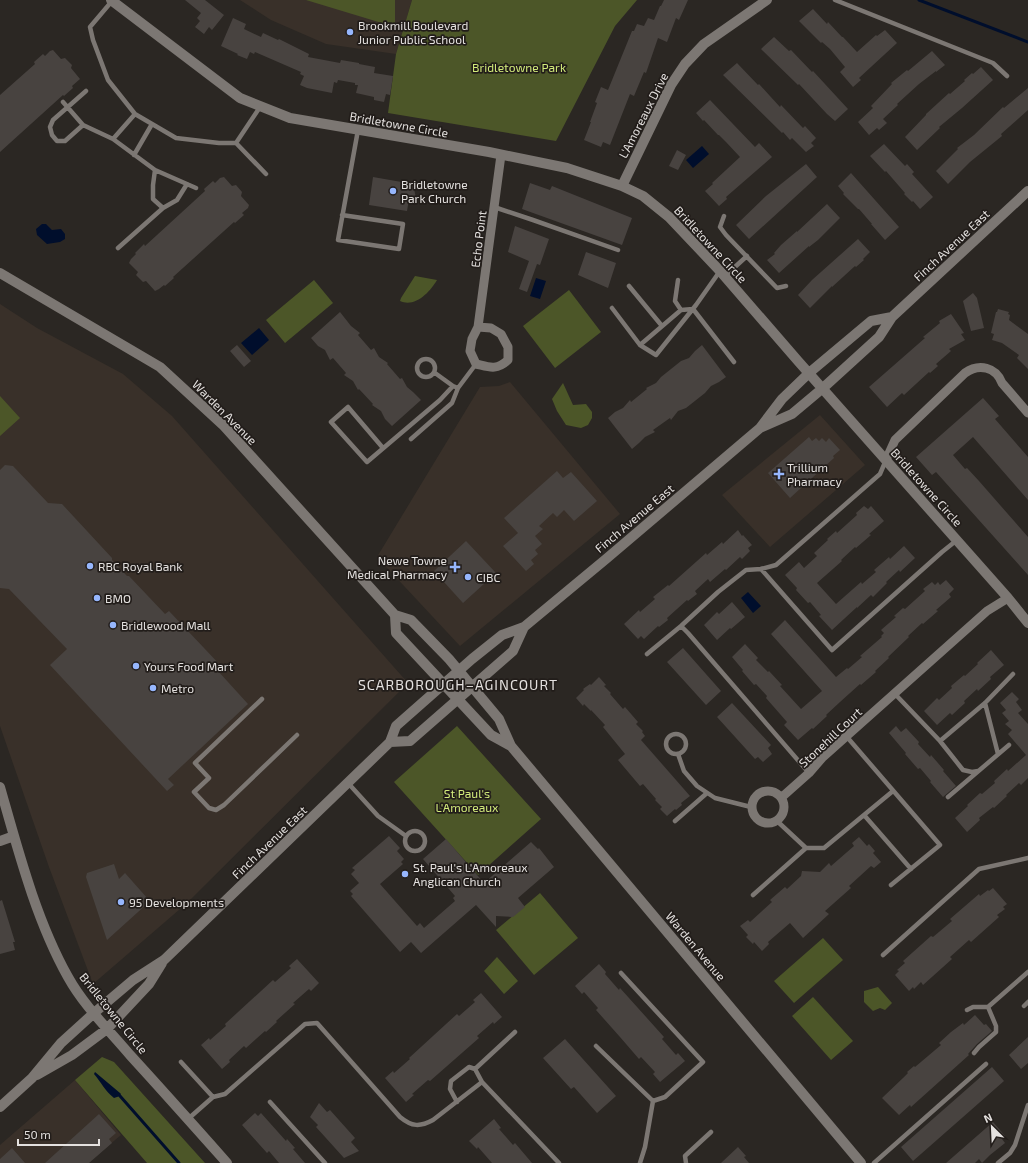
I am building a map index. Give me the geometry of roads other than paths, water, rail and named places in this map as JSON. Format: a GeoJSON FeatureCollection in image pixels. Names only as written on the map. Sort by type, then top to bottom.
{"type":"FeatureCollection","features":[{"type":"Feature","properties":{"kind":"main road","name":"Bridletowne Circle"},"geometry":{"type":"LineString","coordinates":[[111,0],[240,98],[260,107],[290,118],[567,168],[622,186],[643,196],[669,217],[722,273],[1008,598],[1028,623]]}},
{"type":"Feature","properties":{"kind":"main road","name":"L'Amoreaux Drive"},"geometry":{"type":"LineString","coordinates":[[622,186],[671,85],[685,64],[704,44],[766,0]]}},
{"type":"Feature","properties":{"kind":"main road","name":"Finch Avenue East"},"geometry":{"type":"LineString","coordinates":[[760,428],[792,414],[822,388],[879,337],[892,317],[1028,191]]}},
{"type":"Feature","properties":{"kind":"main road","name":"Warden Avenue"},"geometry":{"type":"LineString","coordinates":[[0,273],[160,367],[223,425],[395,615],[411,620],[448,659],[500,719],[511,746],[861,1163]]}},
{"type":"Feature","properties":{"kind":"main road","name":"Finch Avenue East"},"geometry":{"type":"LineString","coordinates":[[0,1107],[32,1078],[61,1043],[94,1013],[133,980],[164,960],[390,742],[396,726],[444,683],[502,634],[524,627],[760,428],[782,399],[809,373],[871,321],[892,317]]}},
{"type":"Feature","properties":{"kind":"main road","name":"Warden Avenue"},"geometry":{"type":"LineString","coordinates":[[395,615],[396,632],[491,735],[511,746]]}},
{"type":"Feature","properties":{"kind":"main road","name":"Finch Avenue East"},"geometry":{"type":"LineString","coordinates":[[390,742],[410,741],[513,651],[524,627]]}},
{"type":"Feature","properties":{"kind":"main road","name":"Bridletowne Circle"},"geometry":{"type":"LineString","coordinates":[[0,787],[31,890],[52,945],[69,978],[107,1029],[227,1163]]}},
{"type":"Feature","properties":{"kind":"main road"},"geometry":{"type":"LineString","coordinates":[[0,841],[14,836]]}},
{"type":"Feature","properties":{"kind":"main road","name":"Finch Avenue East"},"geometry":{"type":"LineString","coordinates":[[32,1078],[72,1055],[107,1029],[149,984],[164,960]]}},
{"type":"Feature","properties":{"kind":"street","name":"Echo Point"},"geometry":{"type":"LineString","coordinates":[[476,364],[470,351],[472,339],[478,327],[501,155]]}},
{"type":"Feature","properties":{"kind":"street"},"geometry":{"type":"LineString","coordinates":[[476,364],[495,368],[502,366],[508,360],[508,347],[501,334],[491,328],[478,327]]}},
{"type":"Feature","properties":{"kind":"street"},"geometry":{"type":"LineString","coordinates":[[886,460],[895,440],[965,373],[974,368],[985,368],[994,371],[1001,379],[1002,383],[1028,413]]}},
{"type":"Feature","properties":{"kind":"street","name":"Stonehill Court"},"geometry":{"type":"LineString","coordinates":[[782,797],[822,758],[988,611],[1008,598]]}},
{"type":"Feature","properties":{"kind":"street"},"geometry":{"type":"LineString","coordinates":[[767,790],[775,792],[782,797],[785,810],[777,821],[769,823],[760,821],[754,815],[751,807],[753,799],[759,793],[767,790]]}},
{"type":"Feature","properties":{"kind":"lane"},"geometry":{"type":"LineString","coordinates":[[111,0],[90,27],[108,80],[135,114],[176,138],[219,143],[236,143],[266,174]]}},
{"type":"Feature","properties":{"kind":"lane"},"geometry":{"type":"LineString","coordinates":[[835,0],[993,63],[1007,76]]}},
{"type":"Feature","properties":{"kind":"lane"},"geometry":{"type":"LineString","coordinates":[[83,125],[65,141],[58,141],[52,135],[50,128],[54,120],[86,91]]}},
{"type":"Feature","properties":{"kind":"lane"},"geometry":{"type":"LineString","coordinates":[[62,102],[83,125],[113,139],[155,170],[196,188]]}},
{"type":"Feature","properties":{"kind":"lane"},"geometry":{"type":"LineString","coordinates":[[236,143],[260,107]]}},
{"type":"Feature","properties":{"kind":"lane"},"geometry":{"type":"LineString","coordinates":[[113,139],[135,114]]}},
{"type":"Feature","properties":{"kind":"lane"},"geometry":{"type":"LineString","coordinates":[[134,155],[152,124]]}},
{"type":"Feature","properties":{"kind":"lane"},"geometry":{"type":"LineString","coordinates":[[342,215],[403,224],[399,250],[338,240],[342,215],[358,130]]}},
{"type":"Feature","properties":{"kind":"lane"},"geometry":{"type":"LineString","coordinates":[[155,170],[153,199],[163,208]]}},
{"type":"Feature","properties":{"kind":"lane"},"geometry":{"type":"LineString","coordinates":[[118,248],[163,208],[177,200],[187,184]]}},
{"type":"Feature","properties":{"kind":"lane"},"geometry":{"type":"LineString","coordinates":[[494,208],[618,250]]}},
{"type":"Feature","properties":{"kind":"lane"},"geometry":{"type":"LineString","coordinates":[[724,216],[720,227],[726,235],[777,288],[786,286]]}},
{"type":"Feature","properties":{"kind":"lane"},"geometry":{"type":"LineString","coordinates":[[612,308],[640,345],[656,355],[722,273],[747,256]]}},
{"type":"Feature","properties":{"kind":"lane"},"geometry":{"type":"LineString","coordinates":[[678,280],[675,301],[681,310]]}},
{"type":"Feature","properties":{"kind":"lane"},"geometry":{"type":"LineString","coordinates":[[629,286],[662,326]]}},
{"type":"Feature","properties":{"kind":"lane"},"geometry":{"type":"LineString","coordinates":[[640,345],[681,310],[692,309]]}},
{"type":"Feature","properties":{"kind":"lane"},"geometry":{"type":"LineString","coordinates":[[692,309],[734,362]]}},
{"type":"Feature","properties":{"kind":"lane"},"geometry":{"type":"LineString","coordinates":[[424,360],[430,360],[435,367],[434,373],[430,377],[424,378],[417,369],[419,363],[424,360]]}},
{"type":"Feature","properties":{"kind":"lane"},"geometry":{"type":"LineString","coordinates":[[411,439],[452,402],[458,388],[476,364]]}},
{"type":"Feature","properties":{"kind":"lane"},"geometry":{"type":"LineString","coordinates":[[434,373],[458,388]]}},
{"type":"Feature","properties":{"kind":"lane"},"geometry":{"type":"LineString","coordinates":[[383,448],[348,407],[332,422],[367,462],[440,400],[453,386]]}},
{"type":"Feature","properties":{"kind":"lane"},"geometry":{"type":"LineString","coordinates":[[647,654],[681,626],[718,592],[746,570],[761,569],[776,564],[880,474],[886,460]]}},
{"type":"Feature","properties":{"kind":"lane"},"geometry":{"type":"LineString","coordinates":[[761,569],[832,650],[957,540]]}},
{"type":"Feature","properties":{"kind":"lane"},"geometry":{"type":"LineString","coordinates":[[681,626],[809,772]]}},
{"type":"Feature","properties":{"kind":"lane"},"geometry":{"type":"LineString","coordinates":[[940,741],[985,703],[1013,674]]}},
{"type":"Feature","properties":{"kind":"lane"},"geometry":{"type":"LineString","coordinates":[[895,694],[940,741],[963,770],[978,772]]}},
{"type":"Feature","properties":{"kind":"lane"},"geometry":{"type":"LineString","coordinates":[[262,699],[195,763],[210,778],[194,792],[204,803],[209,808],[216,810],[224,805],[297,735]]}},
{"type":"Feature","properties":{"kind":"lane"},"geometry":{"type":"LineString","coordinates":[[985,703],[998,754]]}},
{"type":"Feature","properties":{"kind":"lane"},"geometry":{"type":"LineString","coordinates":[[678,734],[684,738],[686,744],[684,751],[678,754],[671,753],[666,748],[666,741],[671,735],[678,734]]}},
{"type":"Feature","properties":{"kind":"lane"},"geometry":{"type":"LineString","coordinates":[[847,737],[940,845],[891,885]]}},
{"type":"Feature","properties":{"kind":"lane"},"geometry":{"type":"LineString","coordinates":[[948,797],[1008,745]]}},
{"type":"Feature","properties":{"kind":"lane"},"geometry":{"type":"LineString","coordinates":[[678,754],[684,771],[697,786],[715,798],[751,807]]}},
{"type":"Feature","properties":{"kind":"lane"},"geometry":{"type":"LineString","coordinates":[[348,783],[378,816],[406,836]]}},
{"type":"Feature","properties":{"kind":"lane"},"geometry":{"type":"LineString","coordinates":[[753,895],[806,848],[824,848],[893,791]]}},
{"type":"Feature","properties":{"kind":"lane"},"geometry":{"type":"LineString","coordinates":[[675,821],[707,793]]}},
{"type":"Feature","properties":{"kind":"lane"},"geometry":{"type":"LineString","coordinates":[[864,815],[911,869]]}},
{"type":"Feature","properties":{"kind":"lane"},"geometry":{"type":"LineString","coordinates":[[777,821],[806,848]]}},
{"type":"Feature","properties":{"kind":"lane"},"geometry":{"type":"LineString","coordinates":[[417,830],[423,834],[425,840],[424,846],[418,851],[411,850],[406,846],[404,839],[406,836],[410,831],[417,830]]}},
{"type":"Feature","properties":{"kind":"lane"},"geometry":{"type":"LineString","coordinates":[[883,955],[979,869],[1028,858]]}},
{"type":"Feature","properties":{"kind":"lane"},"geometry":{"type":"LineString","coordinates":[[967,1010],[973,1007],[988,1007],[1028,972]]}},
{"type":"Feature","properties":{"kind":"lane"},"geometry":{"type":"LineString","coordinates":[[621,973],[703,1062],[665,1097],[653,1101]]}},
{"type":"Feature","properties":{"kind":"lane"},"geometry":{"type":"LineString","coordinates":[[974,1053],[978,1047],[996,1032],[996,1026],[988,1007]]}},
{"type":"Feature","properties":{"kind":"lane"},"geometry":{"type":"LineString","coordinates":[[188,1119],[213,1096],[225,1094],[305,1024],[316,1023],[406,1122],[419,1126],[434,1120],[482,1082]]}},
{"type":"Feature","properties":{"kind":"lane"},"geometry":{"type":"LineString","coordinates":[[476,1069],[515,1032]]}},
{"type":"Feature","properties":{"kind":"lane"},"geometry":{"type":"LineString","coordinates":[[596,1046],[653,1101]]}},
{"type":"Feature","properties":{"kind":"lane"},"geometry":{"type":"LineString","coordinates":[[181,1062],[213,1096]]}},
{"type":"Feature","properties":{"kind":"lane"},"geometry":{"type":"LineString","coordinates":[[874,1163],[986,1064]]}},
{"type":"Feature","properties":{"kind":"lane"},"geometry":{"type":"LineString","coordinates":[[457,1102],[450,1089],[451,1081],[469,1067],[476,1069],[482,1082],[559,1163]]}},
{"type":"Feature","properties":{"kind":"lane"},"geometry":{"type":"LineString","coordinates":[[640,1163],[645,1147],[653,1101]]}},
{"type":"Feature","properties":{"kind":"lane"},"geometry":{"type":"LineString","coordinates":[[270,1102],[325,1163]]}},
{"type":"Feature","properties":{"kind":"lane"},"geometry":{"type":"LineString","coordinates":[[998,1163],[1015,1145],[1028,1105]]}},
{"type":"Feature","properties":{"kind":"lane"},"geometry":{"type":"LineString","coordinates":[[686,1163],[685,1156],[710,1132]]}},
{"type":"Feature","properties":{"kind":"water"},"geometry":{"type":"Polygon","coordinates":[[[702,146],[709,154],[693,168],[686,160],[702,146]]]}},
{"type":"Feature","properties":{"kind":"water"},"geometry":{"type":"Polygon","coordinates":[[[42,224],[46,224],[52,230],[61,229],[65,234],[65,239],[60,242],[47,244],[37,235],[36,229],[42,224]]]}},
{"type":"Feature","properties":{"kind":"water"},"geometry":{"type":"Polygon","coordinates":[[[536,278],[546,281],[540,299],[530,296],[536,278]]]}},
{"type":"Feature","properties":{"kind":"water"},"geometry":{"type":"Polygon","coordinates":[[[259,328],[269,340],[252,355],[241,343],[259,328]]]}},
{"type":"Feature","properties":{"kind":"water"},"geometry":{"type":"Polygon","coordinates":[[[748,592],[761,606],[753,613],[741,598],[748,592]]]}},
{"type":"Feature","properties":{"kind":"water"},"geometry":{"type":"Polygon","coordinates":[[[95,1072],[120,1093],[120,1096],[114,1098],[94,1074],[95,1072]]]}},
{"type":"Feature","properties":{"kind":"waterway"},"geometry":{"type":"LineString","coordinates":[[919,0],[1028,42]]}},
{"type":"Feature","properties":{"kind":"waterway"},"geometry":{"type":"LineString","coordinates":[[120,1096],[179,1163]]}},
{"type":"Feature","properties":{"kind":"place","name":"Brookmill Boulevard Junior Public School"},"geometry":{"type":"Point","coordinates":[350,32]}},
{"type":"Feature","properties":{"kind":"place","name":"Bridletowne Park Church"},"geometry":{"type":"Point","coordinates":[393,191]}},
{"type":"Feature","properties":{"kind":"place","name":"Trillium Pharmacy"},"geometry":{"type":"Point","coordinates":[779,474]}},
{"type":"Feature","properties":{"kind":"place","name":"RBC Royal Bank"},"geometry":{"type":"Point","coordinates":[90,566]}},
{"type":"Feature","properties":{"kind":"place","name":"Newe Towne Medical Pharmacy"},"geometry":{"type":"Point","coordinates":[455,567]}},
{"type":"Feature","properties":{"kind":"place","name":"CIBC"},"geometry":{"type":"Point","coordinates":[468,577]}},
{"type":"Feature","properties":{"kind":"place","name":"BMO"},"geometry":{"type":"Point","coordinates":[97,598]}},
{"type":"Feature","properties":{"kind":"place","name":"Bridlewood Mall"},"geometry":{"type":"Point","coordinates":[113,625]}},
{"type":"Feature","properties":{"kind":"place","name":"Yours Food Mart"},"geometry":{"type":"Point","coordinates":[136,666]}},
{"type":"Feature","properties":{"kind":"place","name":"Metro"},"geometry":{"type":"Point","coordinates":[153,688]}},
{"type":"Feature","properties":{"kind":"place","name":"St. Paul's L'Amoreaux Anglican Church"},"geometry":{"type":"Point","coordinates":[405,874]}},
{"type":"Feature","properties":{"kind":"place","name":"95 Developments"},"geometry":{"type":"Point","coordinates":[121,902]}},
{"type":"Feature","properties":{"kind":"district","name":"SCARBOROUGH–AGINCOURT"},"geometry":{"type":"Point","coordinates":[458,684]}},
{"type":"Feature","properties":{"kind":"park label","name":"Bridletowne Park"},"geometry":{"type":"Point","coordinates":[519,67]}},
{"type":"Feature","properties":{"kind":"park label","name":"St Paul's L'Amoreaux"},"geometry":{"type":"Point","coordinates":[467,800]}}]}
